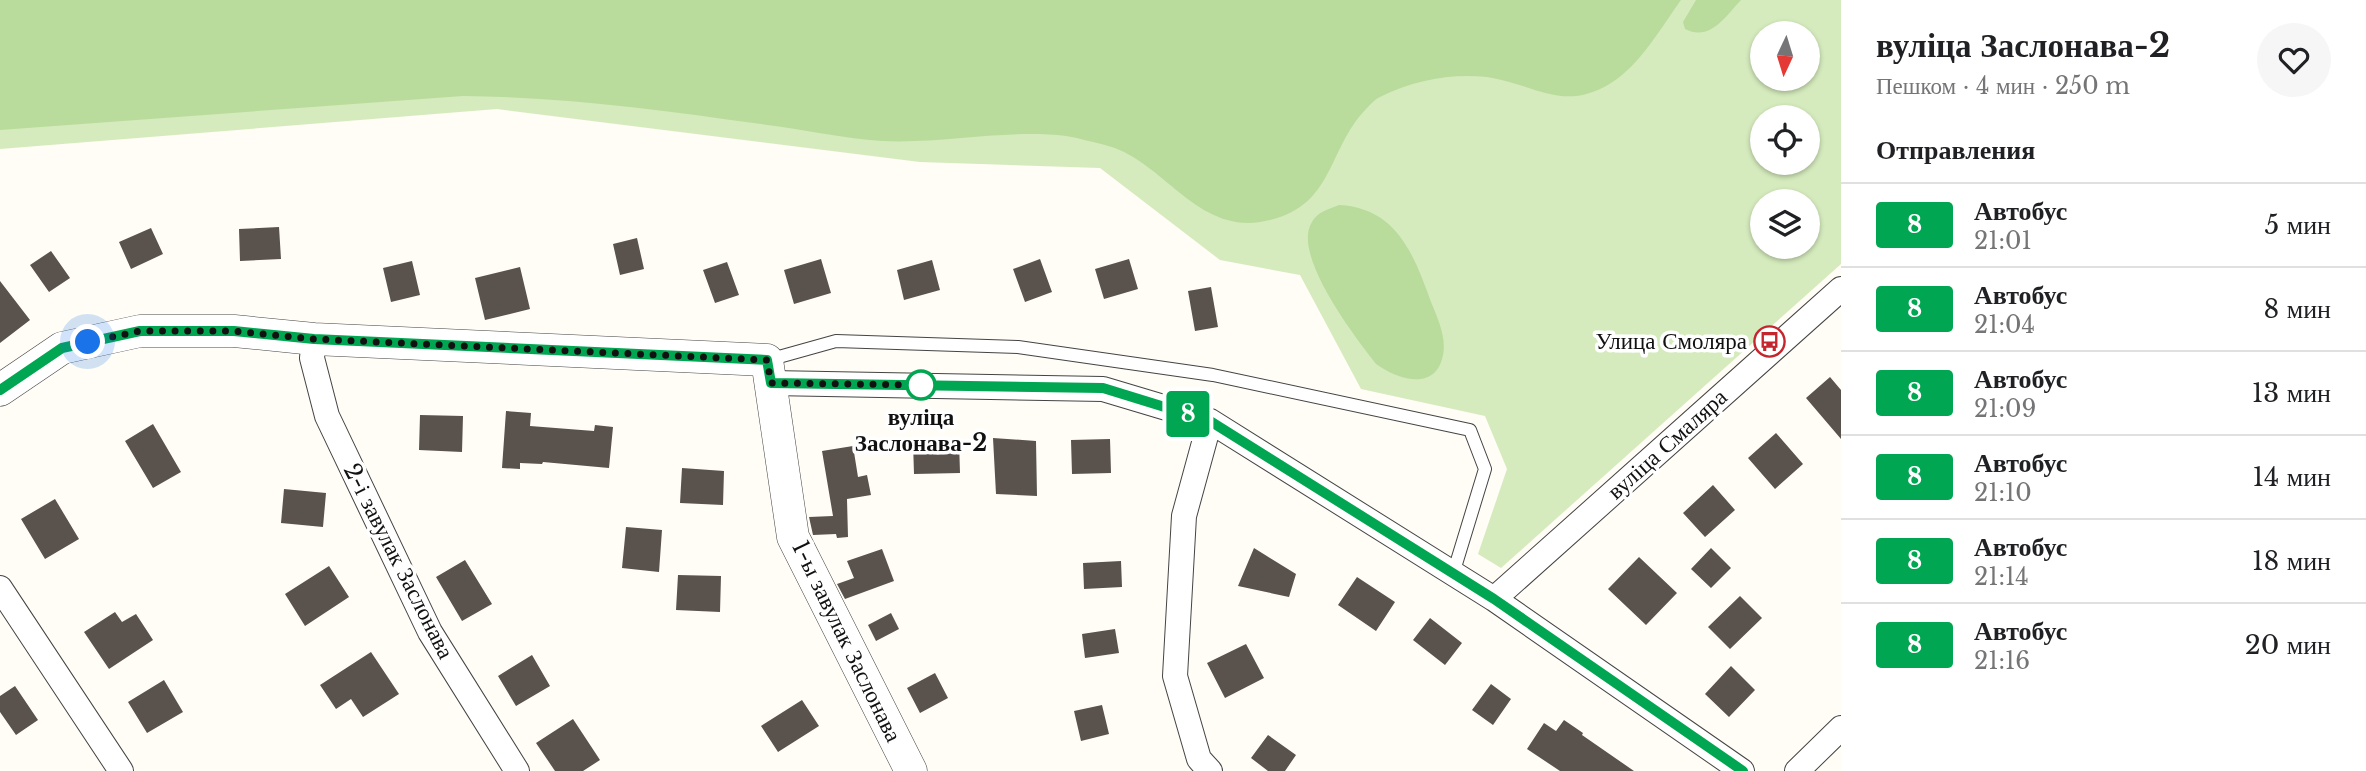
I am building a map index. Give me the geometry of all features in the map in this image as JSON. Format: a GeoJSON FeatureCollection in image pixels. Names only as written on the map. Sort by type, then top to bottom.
{"type":"FeatureCollection","features":[{"type":"Feature","properties":{"kind":"street","name":"вуліца Смаляра"},"geometry":{"type":"LineString","coordinates":[[1494,599],[1841,289]]}},
{"type":"Feature","properties":{"kind":"street"},"geometry":{"type":"LineString","coordinates":[[0,390],[62,348],[140,331],[234,331],[769,372],[1103,388],[1210,421],[1494,599],[1742,771]]}},
{"type":"Feature","properties":{"kind":"street","name":"2-і завулак Заслонава"},"geometry":{"type":"LineString","coordinates":[[314,339],[312,358],[327,416],[430,632],[517,771]]}},
{"type":"Feature","properties":{"kind":"street","name":"1-ы завулак Заслонава"},"geometry":{"type":"LineString","coordinates":[[769,372],[793,537],[911,771]]}},
{"type":"Feature","properties":{"kind":"street"},"geometry":{"type":"LineString","coordinates":[[1209,771],[1199,759],[1175,676],[1184,516],[1210,421]]}},
{"type":"Feature","properties":{"kind":"street"},"geometry":{"type":"LineString","coordinates":[[0,587],[121,771]]}},
{"type":"Feature","properties":{"kind":"street"},"geometry":{"type":"LineString","coordinates":[[1797,771],[1841,728]]}},
{"type":"Feature","properties":{"kind":"lane"},"geometry":{"type":"LineString","coordinates":[[769,372],[836,341],[1018,347],[1213,375],[1470,430],[1485,469],[1453,574]]}},
{"type":"Feature","properties":{"kind":"green space"},"geometry":{"type":"Polygon","coordinates":[[[0,0],[1841,0],[1841,264],[1501,568],[1478,554],[1507,469],[1485,416],[1361,389],[1300,275],[1220,260],[1100,168],[920,162],[497,109],[0,149],[0,0]]]}},
{"type":"Feature","properties":{"kind":"green space"},"geometry":{"type":"Polygon","coordinates":[[[0,0],[1681,0],[1631,66],[1611,83],[1594,92],[1563,96],[1504,80],[1460,76],[1420,82],[1380,97],[1353,126],[1326,177],[1316,192],[1302,205],[1284,215],[1260,222],[1237,222],[1216,216],[1197,206],[1144,164],[1125,153],[1105,145],[1043,134],[882,141],[613,105],[463,96],[0,130],[0,0]]]}},
{"type":"Feature","properties":{"kind":"green space"},"geometry":{"type":"Polygon","coordinates":[[[1696,0],[1741,0],[1710,30],[1694,32],[1685,29],[1683,22],[1696,0]]]}},
{"type":"Feature","properties":{"kind":"green space"},"geometry":{"type":"Polygon","coordinates":[[[1339,205],[1359,208],[1375,215],[1389,225],[1410,251],[1425,284],[1443,337],[1442,359],[1431,376],[1422,379],[1403,377],[1376,364],[1328,295],[1310,254],[1308,236],[1317,216],[1339,205]]]}},
{"type":"Feature","properties":{"kind":"building"},"geometry":{"type":"Polygon","coordinates":[[[279,227],[281,259],[240,261],[239,229],[279,227]]]}},
{"type":"Feature","properties":{"kind":"building"},"geometry":{"type":"Polygon","coordinates":[[[151,228],[163,254],[131,269],[119,242],[151,228]]]}},
{"type":"Feature","properties":{"kind":"building"},"geometry":{"type":"Polygon","coordinates":[[[637,238],[644,269],[620,275],[613,244],[637,238]]]}},
{"type":"Feature","properties":{"kind":"building"},"geometry":{"type":"Polygon","coordinates":[[[51,251],[70,278],[49,292],[30,265],[51,251]]]}},
{"type":"Feature","properties":{"kind":"building"},"geometry":{"type":"Polygon","coordinates":[[[821,259],[831,293],[794,304],[784,270],[821,259]]]}},
{"type":"Feature","properties":{"kind":"building"},"geometry":{"type":"Polygon","coordinates":[[[1040,259],[1052,292],[1025,302],[1013,269],[1040,259]]]}},
{"type":"Feature","properties":{"kind":"building"},"geometry":{"type":"Polygon","coordinates":[[[1129,259],[1138,289],[1104,299],[1095,269],[1129,259]]]}},
{"type":"Feature","properties":{"kind":"building"},"geometry":{"type":"Polygon","coordinates":[[[932,260],[940,290],[904,300],[897,270],[932,260]]]}},
{"type":"Feature","properties":{"kind":"building"},"geometry":{"type":"Polygon","coordinates":[[[412,261],[420,295],[391,302],[383,268],[412,261]]]}},
{"type":"Feature","properties":{"kind":"building"},"geometry":{"type":"Polygon","coordinates":[[[727,262],[739,295],[715,303],[703,270],[727,262]]]}},
{"type":"Feature","properties":{"kind":"building"},"geometry":{"type":"Polygon","coordinates":[[[520,267],[530,309],[485,320],[475,278],[520,267]]]}},
{"type":"Feature","properties":{"kind":"building"},"geometry":{"type":"Polygon","coordinates":[[[0,281],[30,320],[0,343],[0,281]]]}},
{"type":"Feature","properties":{"kind":"building"},"geometry":{"type":"Polygon","coordinates":[[[1211,287],[1218,327],[1195,331],[1188,291],[1211,287]]]}},
{"type":"Feature","properties":{"kind":"building"},"geometry":{"type":"Polygon","coordinates":[[[1830,377],[1841,390],[1841,439],[1806,398],[1830,377]]]}},
{"type":"Feature","properties":{"kind":"building"},"geometry":{"type":"Polygon","coordinates":[[[506,411],[531,413],[530,426],[594,431],[595,425],[613,427],[609,468],[543,462],[520,463],[520,469],[502,468],[506,411]]]}},
{"type":"Feature","properties":{"kind":"building"},"geometry":{"type":"Polygon","coordinates":[[[420,415],[463,416],[462,452],[419,450],[420,415]]]}},
{"type":"Feature","properties":{"kind":"building"},"geometry":{"type":"Polygon","coordinates":[[[153,424],[181,472],[153,488],[125,441],[153,424]]]}},
{"type":"Feature","properties":{"kind":"building"},"geometry":{"type":"Polygon","coordinates":[[[1776,433],[1803,464],[1775,489],[1748,458],[1776,433]]]}},
{"type":"Feature","properties":{"kind":"building"},"geometry":{"type":"Polygon","coordinates":[[[993,438],[1036,441],[1037,496],[996,494],[993,438]]]}},
{"type":"Feature","properties":{"kind":"building"},"geometry":{"type":"Polygon","coordinates":[[[1110,439],[1111,473],[1072,474],[1071,440],[1110,439]]]}},
{"type":"Feature","properties":{"kind":"building"},"geometry":{"type":"Polygon","coordinates":[[[959,441],[960,473],[914,474],[913,442],[959,441]]]}},
{"type":"Feature","properties":{"kind":"building"},"geometry":{"type":"Polygon","coordinates":[[[853,446],[858,477],[867,475],[871,495],[847,499],[848,537],[837,538],[836,534],[813,535],[809,517],[833,516],[822,451],[853,446]]]}},
{"type":"Feature","properties":{"kind":"building"},"geometry":{"type":"Polygon","coordinates":[[[682,468],[724,471],[723,505],[680,503],[682,468]]]}},
{"type":"Feature","properties":{"kind":"building"},"geometry":{"type":"Polygon","coordinates":[[[1713,485],[1735,510],[1705,537],[1683,513],[1713,485]]]}},
{"type":"Feature","properties":{"kind":"building"},"geometry":{"type":"Polygon","coordinates":[[[284,489],[326,493],[323,527],[281,523],[284,489]]]}},
{"type":"Feature","properties":{"kind":"building"},"geometry":{"type":"Polygon","coordinates":[[[55,499],[79,539],[45,559],[21,519],[55,499]]]}},
{"type":"Feature","properties":{"kind":"building"},"geometry":{"type":"Polygon","coordinates":[[[626,527],[662,530],[659,572],[622,568],[626,527]]]}},
{"type":"Feature","properties":{"kind":"building"},"geometry":{"type":"Polygon","coordinates":[[[1254,548],[1296,574],[1289,597],[1238,586],[1254,548]]]}},
{"type":"Feature","properties":{"kind":"building"},"geometry":{"type":"Polygon","coordinates":[[[1711,548],[1731,568],[1711,588],[1691,569],[1711,548]]]}},
{"type":"Feature","properties":{"kind":"building"},"geometry":{"type":"Polygon","coordinates":[[[882,549],[894,581],[845,599],[837,584],[854,578],[847,561],[882,549]]]}},
{"type":"Feature","properties":{"kind":"building"},"geometry":{"type":"Polygon","coordinates":[[[1639,557],[1677,593],[1646,625],[1608,589],[1639,557]]]}},
{"type":"Feature","properties":{"kind":"building"},"geometry":{"type":"Polygon","coordinates":[[[465,560],[492,604],[462,621],[436,577],[465,560]]]}},
{"type":"Feature","properties":{"kind":"building"},"geometry":{"type":"Polygon","coordinates":[[[1121,561],[1122,587],[1084,589],[1083,563],[1121,561]]]}},
{"type":"Feature","properties":{"kind":"building"},"geometry":{"type":"Polygon","coordinates":[[[329,566],[349,597],[305,626],[285,594],[329,566]]]}},
{"type":"Feature","properties":{"kind":"building"},"geometry":{"type":"Polygon","coordinates":[[[678,575],[721,576],[720,612],[676,610],[678,575]]]}},
{"type":"Feature","properties":{"kind":"building"},"geometry":{"type":"Polygon","coordinates":[[[1357,577],[1395,602],[1376,631],[1338,605],[1357,577]]]}},
{"type":"Feature","properties":{"kind":"building"},"geometry":{"type":"Polygon","coordinates":[[[1740,596],[1762,618],[1730,649],[1708,627],[1740,596]]]}},
{"type":"Feature","properties":{"kind":"building"},"geometry":{"type":"Polygon","coordinates":[[[115,612],[122,622],[136,614],[153,640],[109,669],[84,632],[115,612]]]}},
{"type":"Feature","properties":{"kind":"building"},"geometry":{"type":"Polygon","coordinates":[[[891,613],[899,629],[876,641],[868,625],[891,613]]]}},
{"type":"Feature","properties":{"kind":"building"},"geometry":{"type":"Polygon","coordinates":[[[1430,618],[1462,643],[1445,665],[1413,640],[1430,618]]]}},
{"type":"Feature","properties":{"kind":"building"},"geometry":{"type":"Polygon","coordinates":[[[1115,629],[1119,653],[1085,658],[1082,634],[1115,629]]]}},
{"type":"Feature","properties":{"kind":"building"},"geometry":{"type":"Polygon","coordinates":[[[1246,644],[1264,678],[1225,698],[1207,663],[1246,644]]]}},
{"type":"Feature","properties":{"kind":"building"},"geometry":{"type":"Polygon","coordinates":[[[371,652],[399,694],[363,717],[351,699],[336,709],[320,685],[371,652]]]}},
{"type":"Feature","properties":{"kind":"building"},"geometry":{"type":"Polygon","coordinates":[[[532,655],[550,686],[516,706],[498,676],[532,655]]]}},
{"type":"Feature","properties":{"kind":"building"},"geometry":{"type":"Polygon","coordinates":[[[1731,666],[1755,690],[1729,717],[1705,694],[1731,666]]]}},
{"type":"Feature","properties":{"kind":"building"},"geometry":{"type":"Polygon","coordinates":[[[935,673],[948,698],[920,713],[907,688],[935,673]]]}},
{"type":"Feature","properties":{"kind":"building"},"geometry":{"type":"Polygon","coordinates":[[[164,680],[183,712],[147,733],[128,702],[164,680]]]}},
{"type":"Feature","properties":{"kind":"building"},"geometry":{"type":"Polygon","coordinates":[[[1491,684],[1511,699],[1493,725],[1472,710],[1491,684]]]}},
{"type":"Feature","properties":{"kind":"building"},"geometry":{"type":"Polygon","coordinates":[[[15,686],[38,720],[16,735],[0,712],[0,696],[15,686]]]}},
{"type":"Feature","properties":{"kind":"building"},"geometry":{"type":"Polygon","coordinates":[[[802,700],[819,726],[778,752],[761,726],[802,700]]]}},
{"type":"Feature","properties":{"kind":"building"},"geometry":{"type":"Polygon","coordinates":[[[1102,705],[1109,734],[1081,741],[1074,711],[1102,705]]]}},
{"type":"Feature","properties":{"kind":"building"},"geometry":{"type":"Polygon","coordinates":[[[573,719],[600,760],[583,771],[555,771],[536,743],[573,719]]]}},
{"type":"Feature","properties":{"kind":"building"},"geometry":{"type":"Polygon","coordinates":[[[1564,720],[1634,771],[1560,771],[1527,749],[1544,723],[1556,731],[1564,720]]]}},
{"type":"Feature","properties":{"kind":"building"},"geometry":{"type":"Polygon","coordinates":[[[1268,735],[1296,755],[1285,771],[1268,771],[1251,758],[1268,735]]]}},
{"type":"Feature","properties":{"kind":"bus line","name":"8"},"geometry":{"type":"LineString","coordinates":[[0,390],[62,348],[140,331],[234,331],[314,339],[767,360],[771,383],[1103,388],[1210,421],[1494,599],[1743,771]]}},
{"type":"Feature","properties":{"kind":"place","name":"Улица Смоляра"},"geometry":{"type":"Point","coordinates":[1770,341]}},
{"type":"Feature","properties":{"kind":"place","name":"вуліца Заслонава-2"},"geometry":{"type":"Point","coordinates":[921,385]}},
{"type":"Feature","properties":{"kind":"route"},"geometry":{"type":"LineString","coordinates":[[88,342],[140,331],[234,331],[314,339],[767,360],[771,383],[921,385]]}}]}
